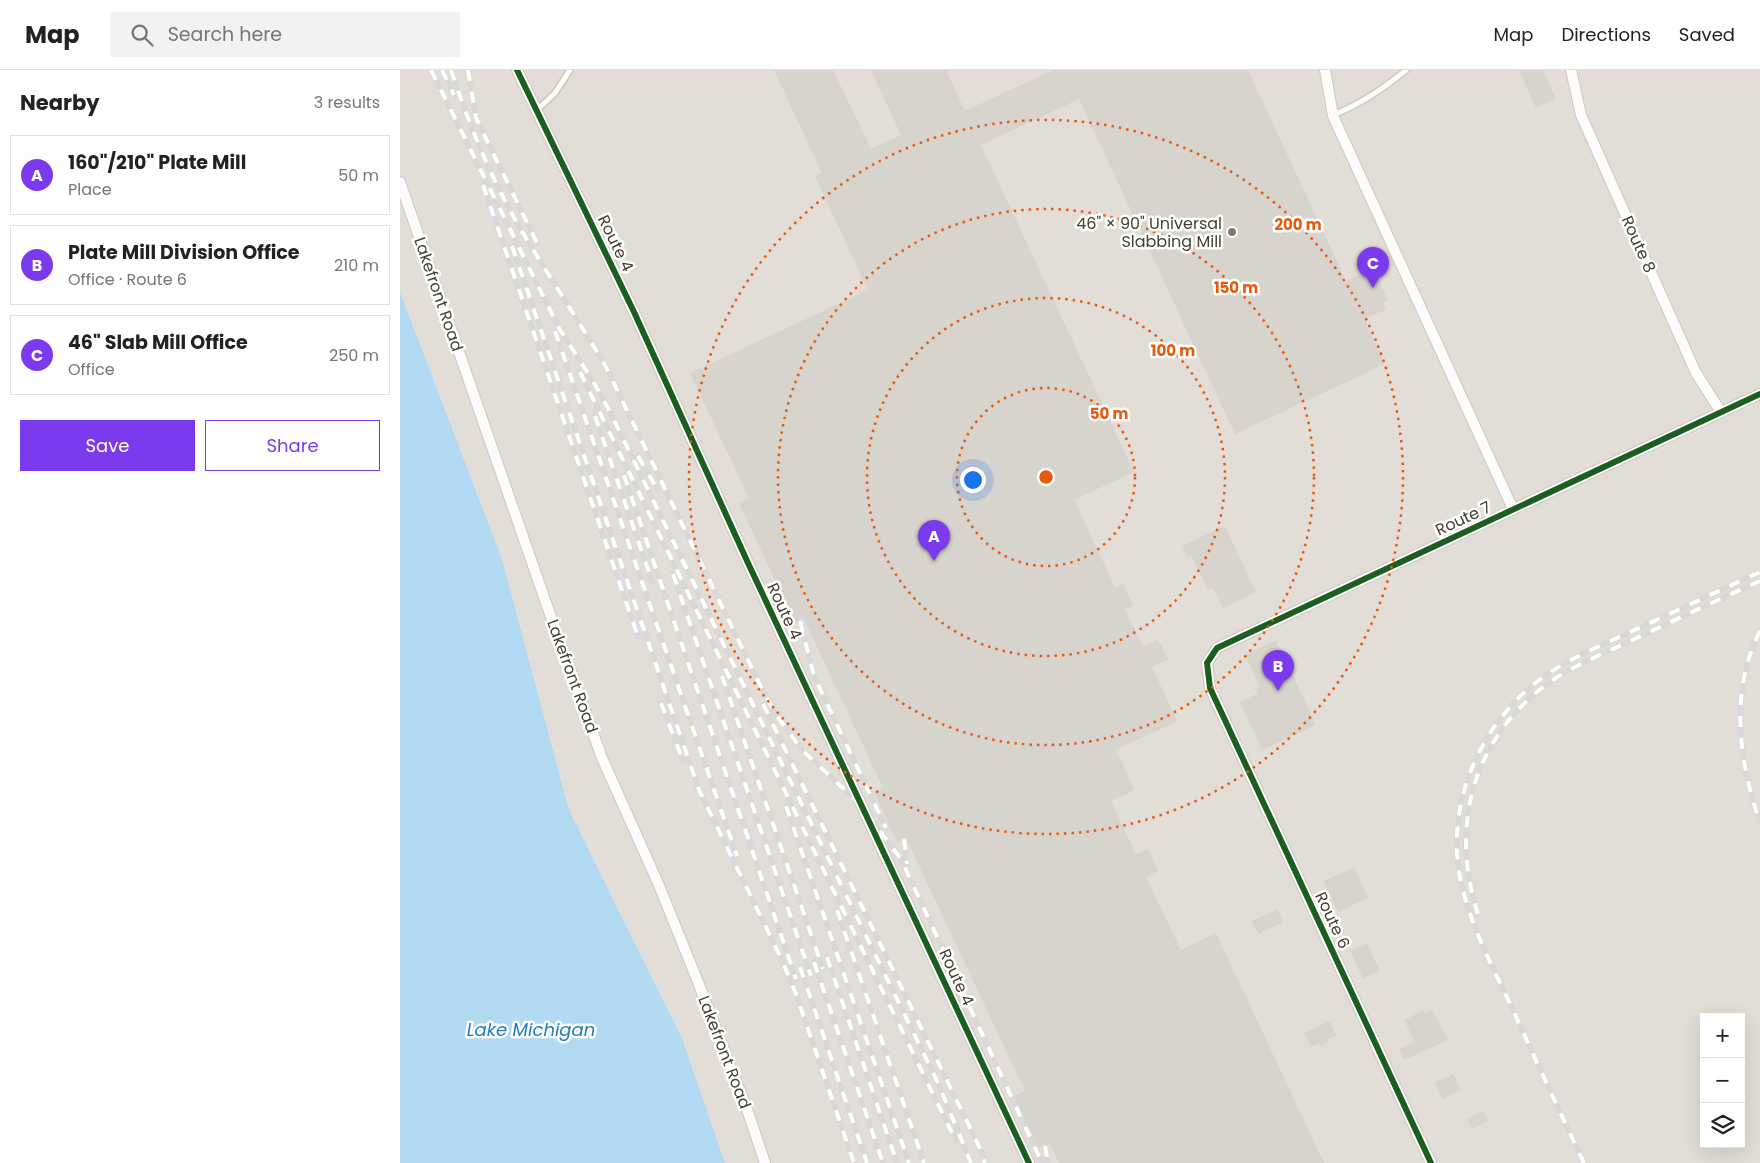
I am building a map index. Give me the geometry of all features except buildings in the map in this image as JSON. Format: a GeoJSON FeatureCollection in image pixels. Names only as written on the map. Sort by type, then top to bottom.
{"type":"FeatureCollection","features":[{"type":"Feature","properties":{"kind":"street","name":"Route 4"},"geometry":{"type":"LineString","coordinates":[[517,70],[634,312],[748,563],[1029,1163]]}},
{"type":"Feature","properties":{"kind":"street"},"geometry":{"type":"LineString","coordinates":[[1325,70],[1332,116],[1513,509]]}},
{"type":"Feature","properties":{"kind":"street","name":"Route 8"},"geometry":{"type":"LineString","coordinates":[[1571,70],[1585,123],[1696,373],[1721,412]]}},
{"type":"Feature","properties":{"kind":"street","name":"Lakefront Road"},"geometry":{"type":"LineString","coordinates":[[400,182],[545,600],[602,758],[658,883],[698,982],[749,1115],[765,1163]]}},
{"type":"Feature","properties":{"kind":"street","name":"Route 7"},"geometry":{"type":"LineString","coordinates":[[1210,688],[1207,662],[1216,648],[1760,394]]}},
{"type":"Feature","properties":{"kind":"street","name":"Route 6"},"geometry":{"type":"LineString","coordinates":[[1210,688],[1431,1163]]}},
{"type":"Feature","properties":{"kind":"lane"},"geometry":{"type":"LineString","coordinates":[[536,110],[555,93],[570,70]]}},
{"type":"Feature","properties":{"kind":"lane"},"geometry":{"type":"LineString","coordinates":[[1332,116],[1355,107],[1384,89],[1406,70]]}},
{"type":"Feature","properties":{"kind":"shaded area"},"geometry":{"type":"Polygon","coordinates":[[[400,70],[1760,70],[1760,1163],[725,1163],[682,1038],[569,810],[502,559],[400,292],[400,70]]]}},
{"type":"Feature","properties":{"kind":"water","name":"Lake Michigan"},"geometry":{"type":"Polygon","coordinates":[[[400,292],[502,559],[569,810],[682,1038],[725,1163],[400,1163],[400,292]]]}},
{"type":"Feature","properties":{"kind":"railway"},"geometry":{"type":"LineString","coordinates":[[431,70],[559,328],[593,381],[610,412],[939,1085],[971,1163]]}},
{"type":"Feature","properties":{"kind":"railway"},"geometry":{"type":"LineString","coordinates":[[442,70],[454,95]]}},
{"type":"Feature","properties":{"kind":"railway"},"geometry":{"type":"LineString","coordinates":[[451,70],[473,132],[500,192],[521,230],[605,365],[764,693],[777,716],[802,750],[858,802],[901,859],[1042,1163]]}},
{"type":"Feature","properties":{"kind":"railway"},"geometry":{"type":"LineString","coordinates":[[468,70],[476,118],[537,243]]}},
{"type":"Feature","properties":{"kind":"railway"},"geometry":{"type":"LineString","coordinates":[[483,185],[638,637]]}},
{"type":"Feature","properties":{"kind":"railway"},"geometry":{"type":"LineString","coordinates":[[512,246],[699,790],[781,958],[796,994],[854,1163]]}},
{"type":"Feature","properties":{"kind":"railway"},"geometry":{"type":"LineString","coordinates":[[555,331],[737,856]]}},
{"type":"Feature","properties":{"kind":"railway"},"geometry":{"type":"LineString","coordinates":[[580,372],[956,1141]]}},
{"type":"Feature","properties":{"kind":"railway"},"geometry":{"type":"LineString","coordinates":[[595,416],[652,581]]}},
{"type":"Feature","properties":{"kind":"railway"},"geometry":{"type":"LineString","coordinates":[[638,456],[657,489]]}},
{"type":"Feature","properties":{"kind":"railway"},"geometry":{"type":"LineString","coordinates":[[624,475],[796,979]]}},
{"type":"Feature","properties":{"kind":"railway"},"geometry":{"type":"LineString","coordinates":[[1584,1163],[1486,953],[1464,894],[1458,864],[1457,835],[1461,805],[1469,776],[1481,749],[1497,724],[1516,701],[1548,673],[1593,649],[1760,572]]}},
{"type":"Feature","properties":{"kind":"railway"},"geometry":{"type":"LineString","coordinates":[[673,574],[811,976]]}},
{"type":"Feature","properties":{"kind":"railway"},"geometry":{"type":"LineString","coordinates":[[1478,914],[1470,882],[1466,851],[1467,820],[1473,790],[1483,761],[1499,734],[1518,709],[1543,687],[1573,668],[1760,581]]}},
{"type":"Feature","properties":{"kind":"railway"},"geometry":{"type":"LineString","coordinates":[[800,621],[814,676],[886,828]]}},
{"type":"Feature","properties":{"kind":"railway"},"geometry":{"type":"LineString","coordinates":[[1760,631],[1750,654],[1744,678],[1740,727],[1747,775],[1760,823]]}},
{"type":"Feature","properties":{"kind":"railway"},"geometry":{"type":"LineString","coordinates":[[722,676],[823,969]]}},
{"type":"Feature","properties":{"kind":"railway"},"geometry":{"type":"LineString","coordinates":[[661,703],[683,761]]}},
{"type":"Feature","properties":{"kind":"railway"},"geometry":{"type":"LineString","coordinates":[[763,704],[978,1144],[985,1163]]}},
{"type":"Feature","properties":{"kind":"railway"},"geometry":{"type":"LineString","coordinates":[[786,806],[909,1163]]}},
{"type":"Feature","properties":{"kind":"railway"},"geometry":{"type":"LineString","coordinates":[[904,839],[907,864]]}},
{"type":"Feature","properties":{"kind":"railway"},"geometry":{"type":"LineString","coordinates":[[837,910],[924,1163]]}},
{"type":"Feature","properties":{"kind":"railway"},"geometry":{"type":"LineString","coordinates":[[827,957],[897,1163]]}},
{"type":"Feature","properties":{"kind":"railway"},"geometry":{"type":"LineString","coordinates":[[814,962],[883,1163]]}},
{"type":"Feature","properties":{"kind":"railway"},"geometry":{"type":"LineString","coordinates":[[800,967],[867,1163]]}},
{"type":"Feature","properties":{"kind":"railway"},"geometry":{"type":"LineString","coordinates":[[1045,1146],[1048,1163]]}},
{"type":"Feature","properties":{"kind":"cycle path"},"geometry":{"type":"LineString","coordinates":[[517,70],[634,312],[748,563],[1029,1163]]}},
{"type":"Feature","properties":{"kind":"cycle path"},"geometry":{"type":"LineString","coordinates":[[1431,1163],[1210,688],[1207,663],[1217,648],[1760,394]]}},
{"type":"Feature","properties":{"kind":"place","name":"46\" × 90\" Universal Slabbing Mill"},"geometry":{"type":"Point","coordinates":[1232,232]}},
{"type":"Feature","properties":{"kind":"place","name":"46\" Slab Mill Office"},"geometry":{"type":"Point","coordinates":[1373,288]}},
{"type":"Feature","properties":{"kind":"place","name":"160\"/210\" Plate Mill"},"geometry":{"type":"Point","coordinates":[934,561]}},
{"type":"Feature","properties":{"kind":"place","name":"Plate Mill Division Office"},"geometry":{"type":"Point","coordinates":[1278,691]}}]}
